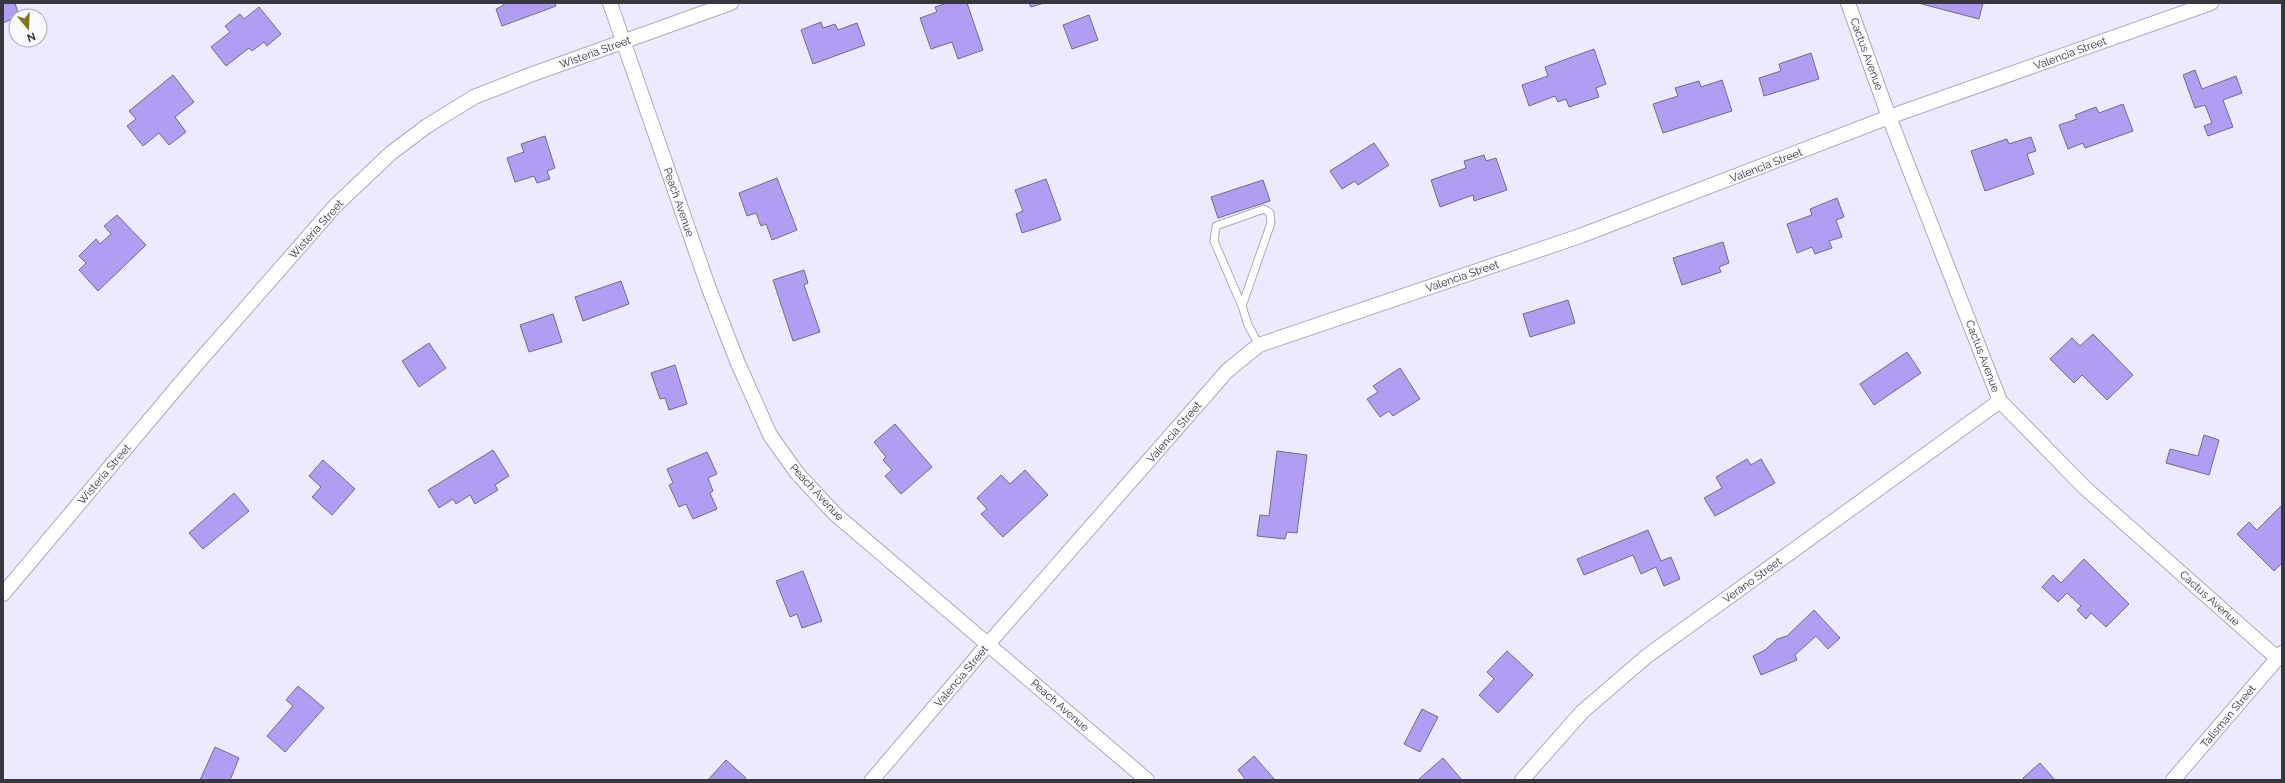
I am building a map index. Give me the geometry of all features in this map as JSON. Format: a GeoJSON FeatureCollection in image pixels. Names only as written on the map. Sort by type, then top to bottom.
{"type":"FeatureCollection","features":[{"type":"Feature","properties":{"kind":"street","name":"Peach Avenue"},"geometry":{"type":"LineString","coordinates":[[610,3],[708,286],[737,361],[770,435],[797,473],[835,514],[989,643],[1147,780]]}},
{"type":"Feature","properties":{"kind":"street","name":"Wisteria Street"},"geometry":{"type":"LineString","coordinates":[[3,594],[195,366],[334,206],[391,153],[427,126],[474,97],[731,3]]}},
{"type":"Feature","properties":{"kind":"street","name":"Cactus Avenue"},"geometry":{"type":"LineString","coordinates":[[1848,3],[1889,117],[2000,401],[2085,488],[2280,656]]}},
{"type":"Feature","properties":{"kind":"street","name":"Valencia Street"},"geometry":{"type":"LineString","coordinates":[[872,780],[989,643],[1227,371],[1259,345],[1580,236],[1889,117],[2211,3]]}},
{"type":"Feature","properties":{"kind":"street","name":"Verano Street"},"geometry":{"type":"LineString","coordinates":[[1522,780],[1582,712],[1648,656],[2000,401]]}},
{"type":"Feature","properties":{"kind":"street","name":"Talisman Street"},"geometry":{"type":"LineString","coordinates":[[2174,780],[2280,656]]}},
{"type":"Feature","properties":{"kind":"lane"},"geometry":{"type":"LineString","coordinates":[[1242,306],[1270,223],[1270,213],[1264,209],[1216,226],[1214,241],[1242,306],[1248,325],[1259,345]]}},
{"type":"Feature","properties":{"kind":"building"},"geometry":{"type":"Polygon","coordinates":[[[3,3],[15,3],[17,8],[8,8],[8,21],[3,23],[3,3]]]}},
{"type":"Feature","properties":{"kind":"building"},"geometry":{"type":"Polygon","coordinates":[[[503,3],[555,3],[556,6],[502,26],[496,9],[504,5],[503,3]]]}},
{"type":"Feature","properties":{"kind":"building"},"geometry":{"type":"Polygon","coordinates":[[[947,3],[967,3],[983,50],[958,59],[952,42],[931,49],[920,18],[937,12],[935,7],[947,3]]]}},
{"type":"Feature","properties":{"kind":"building"},"geometry":{"type":"Polygon","coordinates":[[[1029,3],[1044,3],[1031,7],[1029,3]]]}},
{"type":"Feature","properties":{"kind":"building"},"geometry":{"type":"Polygon","coordinates":[[[1918,3],[1983,3],[1979,19],[1918,3]]]}},
{"type":"Feature","properties":{"kind":"building"},"geometry":{"type":"Polygon","coordinates":[[[259,7],[281,34],[267,46],[264,42],[252,51],[249,48],[226,66],[211,47],[230,32],[225,26],[240,14],[244,19],[259,7]]]}},
{"type":"Feature","properties":{"kind":"building"},"geometry":{"type":"Polygon","coordinates":[[[1089,15],[1098,40],[1072,49],[1063,25],[1089,15]]]}},
{"type":"Feature","properties":{"kind":"building"},"geometry":{"type":"Polygon","coordinates":[[[821,22],[823,28],[835,24],[838,30],[857,23],[865,45],[813,64],[801,30],[821,22]]]}},
{"type":"Feature","properties":{"kind":"building"},"geometry":{"type":"Polygon","coordinates":[[[1594,49],[1606,84],[1596,88],[1599,97],[1569,107],[1566,99],[1558,102],[1555,96],[1529,106],[1522,85],[1548,76],[1545,67],[1594,49]]]}},
{"type":"Feature","properties":{"kind":"building"},"geometry":{"type":"Polygon","coordinates":[[[1811,53],[1819,79],[1764,96],[1759,78],[1781,71],[1779,64],[1811,53]]]}},
{"type":"Feature","properties":{"kind":"building"},"geometry":{"type":"Polygon","coordinates":[[[2195,70],[2202,89],[2236,76],[2242,93],[2223,100],[2233,127],[2208,136],[2204,126],[2212,123],[2205,105],[2195,108],[2183,75],[2195,70]]]}},
{"type":"Feature","properties":{"kind":"building"},"geometry":{"type":"Polygon","coordinates":[[[173,75],[194,102],[175,117],[186,132],[169,145],[159,133],[143,146],[127,126],[136,119],[129,111],[173,75]]]}},
{"type":"Feature","properties":{"kind":"building"},"geometry":{"type":"Polygon","coordinates":[[[1722,80],[1732,111],[1663,133],[1653,104],[1678,96],[1675,88],[1699,81],[1701,87],[1722,80]]]}},
{"type":"Feature","properties":{"kind":"building"},"geometry":{"type":"Polygon","coordinates":[[[2123,104],[2133,131],[2085,148],[2083,143],[2068,149],[2059,125],[2077,119],[2075,115],[2096,107],[2099,113],[2123,104]]]}},
{"type":"Feature","properties":{"kind":"building"},"geometry":{"type":"Polygon","coordinates":[[[545,136],[555,168],[547,171],[550,179],[537,183],[534,176],[515,182],[507,158],[524,152],[521,144],[545,136]]]}},
{"type":"Feature","properties":{"kind":"building"},"geometry":{"type":"Polygon","coordinates":[[[2031,137],[2036,151],[2027,154],[2034,174],[1985,191],[1971,151],[2007,139],[2009,144],[2031,137]]]}},
{"type":"Feature","properties":{"kind":"building"},"geometry":{"type":"Polygon","coordinates":[[[1374,143],[1389,165],[1358,185],[1355,181],[1342,189],[1330,171],[1374,143]]]}},
{"type":"Feature","properties":{"kind":"building"},"geometry":{"type":"Polygon","coordinates":[[[1484,155],[1486,161],[1496,158],[1507,190],[1474,201],[1473,195],[1440,207],[1431,180],[1466,168],[1464,161],[1484,155]]]}},
{"type":"Feature","properties":{"kind":"building"},"geometry":{"type":"Polygon","coordinates":[[[777,178],[797,230],[772,240],[766,224],[761,226],[756,213],[747,216],[739,193],[777,178]]]}},
{"type":"Feature","properties":{"kind":"building"},"geometry":{"type":"Polygon","coordinates":[[[1046,179],[1061,220],[1022,233],[1016,214],[1023,211],[1015,190],[1046,179]]]}},
{"type":"Feature","properties":{"kind":"building"},"geometry":{"type":"Polygon","coordinates":[[[1263,180],[1270,201],[1218,218],[1211,197],[1263,180]]]}},
{"type":"Feature","properties":{"kind":"building"},"geometry":{"type":"Polygon","coordinates":[[[1837,198],[1844,217],[1836,220],[1842,237],[1829,241],[1832,248],[1815,254],[1812,247],[1797,253],[1787,224],[1812,215],[1810,209],[1837,198]]]}},
{"type":"Feature","properties":{"kind":"building"},"geometry":{"type":"Polygon","coordinates":[[[117,215],[146,245],[98,291],[79,270],[86,263],[79,256],[96,239],[100,244],[111,234],[104,226],[117,215]]]}},
{"type":"Feature","properties":{"kind":"building"},"geometry":{"type":"Polygon","coordinates":[[[1723,242],[1729,263],[1719,267],[1721,272],[1682,285],[1673,258],[1723,242]]]}},
{"type":"Feature","properties":{"kind":"building"},"geometry":{"type":"Polygon","coordinates":[[[804,270],[808,283],[804,285],[820,332],[793,341],[773,280],[804,270]]]}},
{"type":"Feature","properties":{"kind":"building"},"geometry":{"type":"Polygon","coordinates":[[[621,281],[629,304],[583,321],[575,297],[621,281]]]}},
{"type":"Feature","properties":{"kind":"building"},"geometry":{"type":"Polygon","coordinates":[[[1568,300],[1575,323],[1530,337],[1523,314],[1568,300]]]}},
{"type":"Feature","properties":{"kind":"building"},"geometry":{"type":"Polygon","coordinates":[[[553,314],[562,342],[529,352],[520,325],[553,314]]]}},
{"type":"Feature","properties":{"kind":"building"},"geometry":{"type":"Polygon","coordinates":[[[2093,334],[2133,375],[2107,400],[2082,375],[2074,383],[2050,359],[2072,338],[2080,346],[2093,334]]]}},
{"type":"Feature","properties":{"kind":"building"},"geometry":{"type":"Polygon","coordinates":[[[429,343],[446,368],[419,387],[402,361],[429,343]]]}},
{"type":"Feature","properties":{"kind":"building"},"geometry":{"type":"Polygon","coordinates":[[[1907,352],[1921,373],[1874,405],[1860,384],[1907,352]]]}},
{"type":"Feature","properties":{"kind":"building"},"geometry":{"type":"Polygon","coordinates":[[[675,365],[687,404],[669,410],[665,398],[660,399],[651,373],[675,365]]]}},
{"type":"Feature","properties":{"kind":"building"},"geometry":{"type":"Polygon","coordinates":[[[1400,368],[1420,399],[1393,416],[1389,411],[1380,417],[1367,399],[1378,392],[1373,386],[1400,368]]]}},
{"type":"Feature","properties":{"kind":"building"},"geometry":{"type":"Polygon","coordinates":[[[895,424],[932,467],[901,494],[885,476],[892,470],[883,460],[886,457],[874,442],[895,424]]]}},
{"type":"Feature","properties":{"kind":"building"},"geometry":{"type":"Polygon","coordinates":[[[2204,435],[2219,440],[2209,475],[2166,463],[2170,449],[2198,456],[2204,435]]]}},
{"type":"Feature","properties":{"kind":"building"},"geometry":{"type":"Polygon","coordinates":[[[493,450],[509,476],[495,485],[498,490],[475,504],[470,495],[456,504],[453,499],[439,508],[428,490],[493,450]]]}},
{"type":"Feature","properties":{"kind":"building"},"geometry":{"type":"Polygon","coordinates":[[[1277,451],[1307,455],[1297,533],[1287,532],[1285,539],[1257,536],[1260,515],[1269,516],[1277,451]]]}},
{"type":"Feature","properties":{"kind":"building"},"geometry":{"type":"Polygon","coordinates":[[[707,452],[717,474],[708,478],[713,491],[710,493],[717,509],[693,519],[686,504],[679,507],[669,485],[673,483],[667,469],[707,452]]]}},
{"type":"Feature","properties":{"kind":"building"},"geometry":{"type":"Polygon","coordinates":[[[1747,459],[1751,465],[1761,459],[1775,483],[1715,516],[1704,498],[1722,488],[1716,477],[1747,459]]]}},
{"type":"Feature","properties":{"kind":"building"},"geometry":{"type":"Polygon","coordinates":[[[323,460],[355,489],[332,515],[312,497],[321,487],[309,476],[323,460]]]}},
{"type":"Feature","properties":{"kind":"building"},"geometry":{"type":"Polygon","coordinates":[[[1025,470],[1048,495],[1003,537],[981,514],[987,509],[977,498],[1001,475],[1010,484],[1025,470]]]}},
{"type":"Feature","properties":{"kind":"building"},"geometry":{"type":"Polygon","coordinates":[[[234,493],[249,511],[203,549],[189,533],[234,493]]]}},
{"type":"Feature","properties":{"kind":"building"},"geometry":{"type":"Polygon","coordinates":[[[2282,505],[2282,563],[2274,571],[2237,534],[2249,522],[2257,530],[2282,505]]]}},
{"type":"Feature","properties":{"kind":"building"},"geometry":{"type":"Polygon","coordinates":[[[1648,530],[1661,561],[1671,557],[1680,579],[1664,586],[1656,567],[1641,574],[1633,555],[1584,575],[1577,559],[1648,530]]]}},
{"type":"Feature","properties":{"kind":"building"},"geometry":{"type":"Polygon","coordinates":[[[2084,559],[2129,604],[2106,627],[2091,613],[2086,619],[2077,610],[2081,606],[2067,593],[2058,602],[2042,587],[2053,575],[2061,583],[2084,559]]]}},
{"type":"Feature","properties":{"kind":"building"},"geometry":{"type":"Polygon","coordinates":[[[803,571],[822,621],[802,628],[797,614],[790,617],[776,581],[803,571]]]}},
{"type":"Feature","properties":{"kind":"building"},"geometry":{"type":"Polygon","coordinates":[[[1814,610],[1840,638],[1828,649],[1816,636],[1795,655],[1797,660],[1761,675],[1753,656],[1765,650],[1777,639],[1787,636],[1814,610]]]}},
{"type":"Feature","properties":{"kind":"building"},"geometry":{"type":"Polygon","coordinates":[[[1507,651],[1533,675],[1498,713],[1479,695],[1494,679],[1487,672],[1507,651]]]}},
{"type":"Feature","properties":{"kind":"building"},"geometry":{"type":"Polygon","coordinates":[[[298,686],[324,708],[285,752],[267,736],[293,706],[286,700],[298,686]]]}},
{"type":"Feature","properties":{"kind":"building"},"geometry":{"type":"Polygon","coordinates":[[[1422,709],[1438,717],[1420,752],[1404,744],[1422,709]]]}},
{"type":"Feature","properties":{"kind":"building"},"geometry":{"type":"Polygon","coordinates":[[[215,747],[239,758],[230,780],[200,780],[215,747]]]}},
{"type":"Feature","properties":{"kind":"building"},"geometry":{"type":"Polygon","coordinates":[[[1254,756],[1275,780],[1246,780],[1238,770],[1254,756]]]}},
{"type":"Feature","properties":{"kind":"building"},"geometry":{"type":"Polygon","coordinates":[[[1443,758],[1462,780],[1418,780],[1443,758]]]}},
{"type":"Feature","properties":{"kind":"building"},"geometry":{"type":"Polygon","coordinates":[[[726,760],[746,778],[744,780],[708,780],[726,760]]]}},
{"type":"Feature","properties":{"kind":"building"},"geometry":{"type":"Polygon","coordinates":[[[2040,763],[2055,780],[2025,780],[2023,778],[2040,763]]]}}]}
